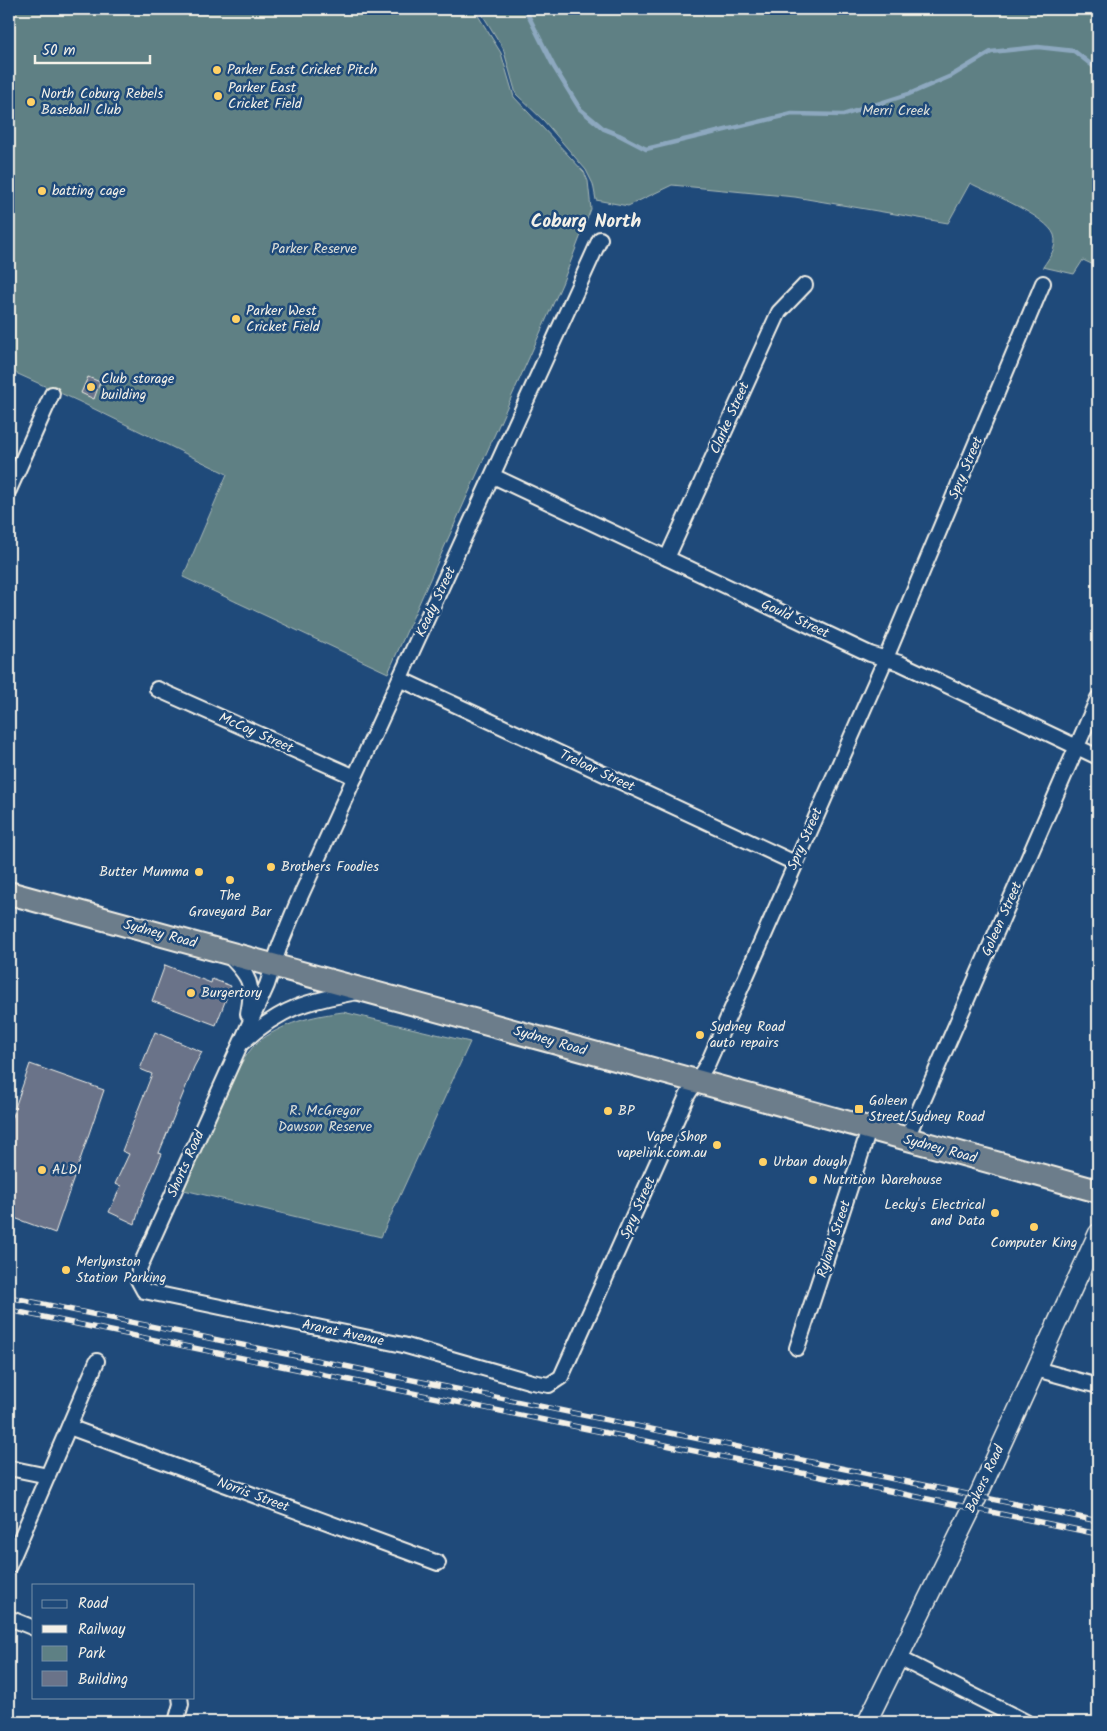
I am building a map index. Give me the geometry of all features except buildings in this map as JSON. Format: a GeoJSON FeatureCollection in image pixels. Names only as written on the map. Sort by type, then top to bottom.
{"type":"FeatureCollection","features":[{"type":"Feature","properties":{"kind":"highway","name":"Sydney Road"},"geometry":{"type":"LineString","coordinates":[[9,893],[369,990],[1096,1193]]}},
{"type":"Feature","properties":{"kind":"street","name":"Keady Street"},"geometry":{"type":"LineString","coordinates":[[274,965],[296,906],[600,239]]}},
{"type":"Feature","properties":{"kind":"street","name":"Spry Street"},"geometry":{"type":"LineString","coordinates":[[549,1385],[561,1376],[687,1096],[708,1063],[886,658],[1043,282]]}},
{"type":"Feature","properties":{"kind":"street","name":"Clarke Street"},"geometry":{"type":"LineString","coordinates":[[667,558],[779,312],[805,285]]}},
{"type":"Feature","properties":{"kind":"street"},"geometry":{"type":"LineString","coordinates":[[9,490],[52,394]]}},
{"type":"Feature","properties":{"kind":"street","name":"Gould Street"},"geometry":{"type":"LineString","coordinates":[[493,476],[870,654],[900,663],[1098,757]]}},
{"type":"Feature","properties":{"kind":"street","name":"Treloar Street"},"geometry":{"type":"LineString","coordinates":[[400,679],[795,863]]}},
{"type":"Feature","properties":{"kind":"street","name":"McCoy Street"},"geometry":{"type":"LineString","coordinates":[[158,689],[355,777]]}},
{"type":"Feature","properties":{"kind":"street","name":"Goleen Street"},"geometry":{"type":"LineString","coordinates":[[906,1140],[1098,698]]}},
{"type":"Feature","properties":{"kind":"street","name":"Shorts Road"},"geometry":{"type":"LineString","coordinates":[[222,950],[245,972],[250,982],[250,1000],[242,1038]]}},
{"type":"Feature","properties":{"kind":"street","name":"Shorts Road"},"geometry":{"type":"LineString","coordinates":[[139,1284],[139,1269],[274,965]]}},
{"type":"Feature","properties":{"kind":"street","name":"Shorts Road"},"geometry":{"type":"LineString","coordinates":[[242,1038],[263,1024],[304,1002],[369,990]]}},
{"type":"Feature","properties":{"kind":"street","name":"Ryland Street"},"geometry":{"type":"LineString","coordinates":[[798,1348],[870,1130]]}},
{"type":"Feature","properties":{"kind":"street","name":"Bakers Road"},"geometry":{"type":"LineString","coordinates":[[867,1722],[978,1496],[1098,1233]]}},
{"type":"Feature","properties":{"kind":"street"},"geometry":{"type":"LineString","coordinates":[[1078,1276],[1098,1255]]}},
{"type":"Feature","properties":{"kind":"street","name":"Ararat Avenue"},"geometry":{"type":"LineString","coordinates":[[139,1284],[148,1292],[404,1345],[549,1385]]}},
{"type":"Feature","properties":{"kind":"street"},"geometry":{"type":"LineString","coordinates":[[9,1566],[97,1361]]}},
{"type":"Feature","properties":{"kind":"street"},"geometry":{"type":"LineString","coordinates":[[1036,1369],[1098,1386]]}},
{"type":"Feature","properties":{"kind":"street","name":"Norris Street"},"geometry":{"type":"LineString","coordinates":[[69,1426],[438,1563]]}},
{"type":"Feature","properties":{"kind":"street"},"geometry":{"type":"LineString","coordinates":[[9,1468],[48,1476]]}},
{"type":"Feature","properties":{"kind":"street"},"geometry":{"type":"LineString","coordinates":[[9,1618],[32,1627]]}},
{"type":"Feature","properties":{"kind":"street"},"geometry":{"type":"LineString","coordinates":[[899,1658],[1026,1722]]}},
{"type":"Feature","properties":{"kind":"street"},"geometry":{"type":"LineString","coordinates":[[176,1722],[181,1704],[180,1698]]}},
{"type":"Feature","properties":{"kind":"green space","name":"Parker Reserve"},"geometry":{"type":"Polygon","coordinates":[[[9,9],[474,9],[501,53],[514,97],[584,172],[588,181],[591,209],[562,284],[388,673],[183,577],[227,474],[78,401],[9,370],[9,9]]]}},
{"type":"Feature","properties":{"kind":"green space","name":"Merri Creek"},"geometry":{"type":"Polygon","coordinates":[[[479,9],[1098,9],[1098,267],[1083,260],[1074,274],[1043,267],[1055,244],[1054,235],[1049,228],[1041,220],[1029,213],[970,183],[948,223],[795,197],[672,185],[628,206],[596,200],[593,184],[586,170],[544,121],[516,94],[503,48],[479,9]]]}},
{"type":"Feature","properties":{"kind":"green space","name":"R. McGregor Dawson Reserve"},"geometry":{"type":"Polygon","coordinates":[[[343,1012],[470,1042],[381,1237],[184,1190],[227,1090],[237,1070],[257,1043],[287,1025],[343,1012]]]}},
{"type":"Feature","properties":{"kind":"waterway","name":"Merri Creek"},"geometry":{"type":"LineString","coordinates":[[525,9],[554,67],[580,109],[604,129],[646,149],[792,114],[843,115],[909,94],[951,76],[991,52],[1038,47],[1074,51],[1098,70]]}},
{"type":"Feature","properties":{"kind":"railway"},"geometry":{"type":"LineString","coordinates":[[9,1297],[1098,1521]]}},
{"type":"Feature","properties":{"kind":"railway"},"geometry":{"type":"LineString","coordinates":[[9,1310],[1098,1534]]}},
{"type":"Feature","properties":{"kind":"place","name":"Parker East Cricket Pitch"},"geometry":{"type":"Point","coordinates":[217,70]}},
{"type":"Feature","properties":{"kind":"place","name":"Parker East Cricket Field"},"geometry":{"type":"Point","coordinates":[218,96]}},
{"type":"Feature","properties":{"kind":"place","name":"North Coburg Rebels Baseball Club"},"geometry":{"type":"Point","coordinates":[31,102]}},
{"type":"Feature","properties":{"kind":"place","name":"batting cage"},"geometry":{"type":"Point","coordinates":[42,191]}},
{"type":"Feature","properties":{"kind":"place","name":"Parker West Cricket Field"},"geometry":{"type":"Point","coordinates":[236,319]}},
{"type":"Feature","properties":{"kind":"place","name":"Club storage building"},"geometry":{"type":"Point","coordinates":[91,387]}},
{"type":"Feature","properties":{"kind":"place","name":"Brothers Foodies"},"geometry":{"type":"Point","coordinates":[271,867]}},
{"type":"Feature","properties":{"kind":"place","name":"Butter Mumma"},"geometry":{"type":"Point","coordinates":[199,872]}},
{"type":"Feature","properties":{"kind":"place","name":"The Graveyard Bar"},"geometry":{"type":"Point","coordinates":[230,880]}},
{"type":"Feature","properties":{"kind":"place","name":"Burgertory"},"geometry":{"type":"Point","coordinates":[191,993]}},
{"type":"Feature","properties":{"kind":"place","name":"Sydney Road auto repairs"},"geometry":{"type":"Point","coordinates":[700,1035]}},
{"type":"Feature","properties":{"kind":"place","name":"Goleen Street/Sydney Road"},"geometry":{"type":"Point","coordinates":[859,1109]}},
{"type":"Feature","properties":{"kind":"place","name":"BP"},"geometry":{"type":"Point","coordinates":[608,1111]}},
{"type":"Feature","properties":{"kind":"place","name":"Vape Shop vapelink.com.au"},"geometry":{"type":"Point","coordinates":[717,1145]}},
{"type":"Feature","properties":{"kind":"place","name":"Urban dough"},"geometry":{"type":"Point","coordinates":[763,1162]}},
{"type":"Feature","properties":{"kind":"place","name":"ALDI"},"geometry":{"type":"Point","coordinates":[42,1170]}},
{"type":"Feature","properties":{"kind":"place","name":"Nutrition Warehouse"},"geometry":{"type":"Point","coordinates":[813,1180]}},
{"type":"Feature","properties":{"kind":"place","name":"Lecky's Electrical and Data"},"geometry":{"type":"Point","coordinates":[995,1213]}},
{"type":"Feature","properties":{"kind":"place","name":"Computer King"},"geometry":{"type":"Point","coordinates":[1034,1227]}},
{"type":"Feature","properties":{"kind":"place","name":"Merlynston Station Parking"},"geometry":{"type":"Point","coordinates":[66,1270]}},
{"type":"Feature","properties":{"kind":"district","name":"Coburg North"},"geometry":{"type":"Point","coordinates":[586,222]}}]}
